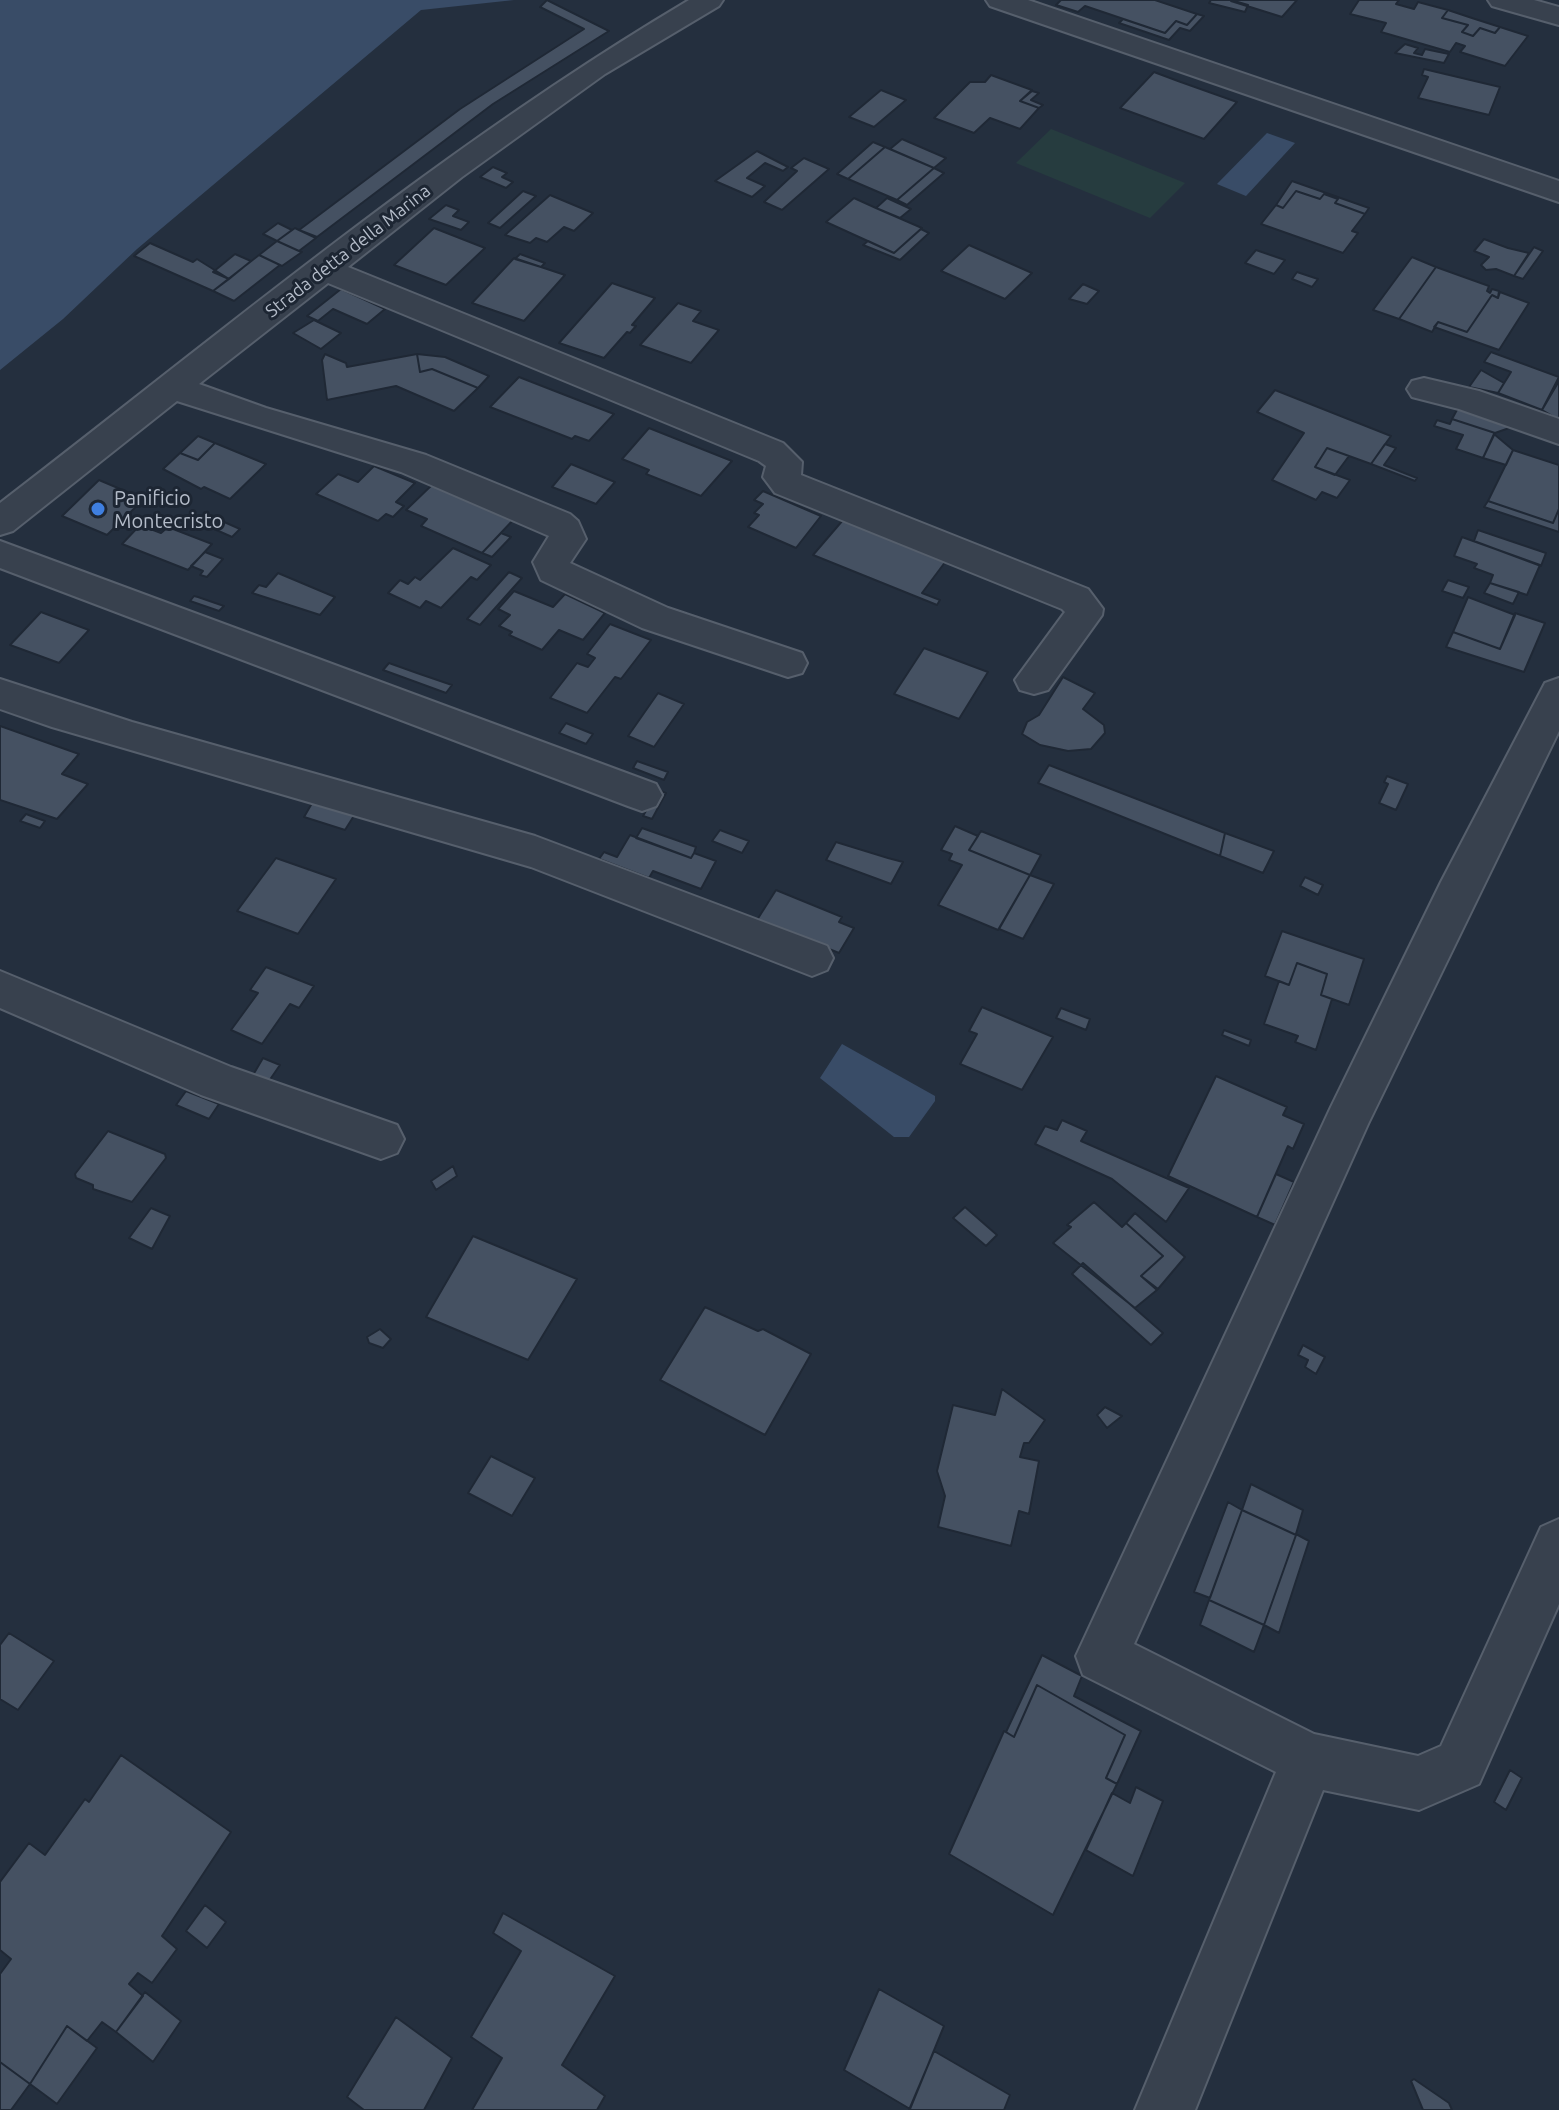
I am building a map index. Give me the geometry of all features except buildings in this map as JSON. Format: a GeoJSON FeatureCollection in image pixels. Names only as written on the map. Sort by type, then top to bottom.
{"type":"FeatureCollection","features":[{"type":"Feature","properties":{"kind":"street","name":"Strada detta della Marina"},"geometry":{"type":"LineString","coordinates":[[0,522],[172,386],[533,111],[595,68],[709,0]]}},
{"type":"Feature","properties":{"kind":"street"},"geometry":{"type":"LineString","coordinates":[[1000,0],[1559,192]]}},
{"type":"Feature","properties":{"kind":"street"},"geometry":{"type":"LineString","coordinates":[[1502,0],[1559,16]]}},
{"type":"Feature","properties":{"kind":"street"},"geometry":{"type":"LineString","coordinates":[[326,270],[771,452],[784,462],[781,477],[788,484],[1075,599],[1084,609],[1083,615],[1034,680]]}},
{"type":"Feature","properties":{"kind":"street"},"geometry":{"type":"LineString","coordinates":[[172,386],[220,407],[392,456],[461,481],[557,523],[565,530],[568,539],[551,562],[554,571],[655,618],[788,663]]}},
{"type":"Feature","properties":{"kind":"street"},"geometry":{"type":"LineString","coordinates":[[1424,389],[1467,399],[1559,432]]}},
{"type":"Feature","properties":{"kind":"street"},"geometry":{"type":"LineString","coordinates":[[0,554],[642,795]]}},
{"type":"Feature","properties":{"kind":"street"},"geometry":{"type":"LineString","coordinates":[[1559,693],[1462,882],[1346,1123],[1102,1656],[1308,1760],[1419,1783],[1460,1765],[1559,1545]]}},
{"type":"Feature","properties":{"kind":"street"},"geometry":{"type":"LineString","coordinates":[[0,694],[105,731],[367,801],[538,853],[812,958]]}},
{"type":"Feature","properties":{"kind":"street"},"geometry":{"type":"LineString","coordinates":[[0,989],[217,1081],[381,1139]]}},
{"type":"Feature","properties":{"kind":"street"},"geometry":{"type":"LineString","coordinates":[[1165,2110],[1308,1760]]}},
{"type":"Feature","properties":{"kind":"green space"},"geometry":{"type":"Polygon","coordinates":[[[1051,129],[1185,183],[1150,218],[1016,163],[1051,129]]]}},
{"type":"Feature","properties":{"kind":"water"},"geometry":{"type":"Polygon","coordinates":[[[0,0],[514,0],[421,10],[137,249],[63,319],[0,370],[0,0]]]}},
{"type":"Feature","properties":{"kind":"water"},"geometry":{"type":"Polygon","coordinates":[[[1267,133],[1295,143],[1246,196],[1217,184],[1267,133]]]}},
{"type":"Feature","properties":{"kind":"water"},"geometry":{"type":"Polygon","coordinates":[[[842,1044],[935,1096],[935,1101],[909,1137],[894,1137],[820,1078],[842,1044]]]}},
{"type":"Feature","properties":{"kind":"place","name":"Panificio Montecristo"},"geometry":{"type":"Point","coordinates":[98,509]}}]}
